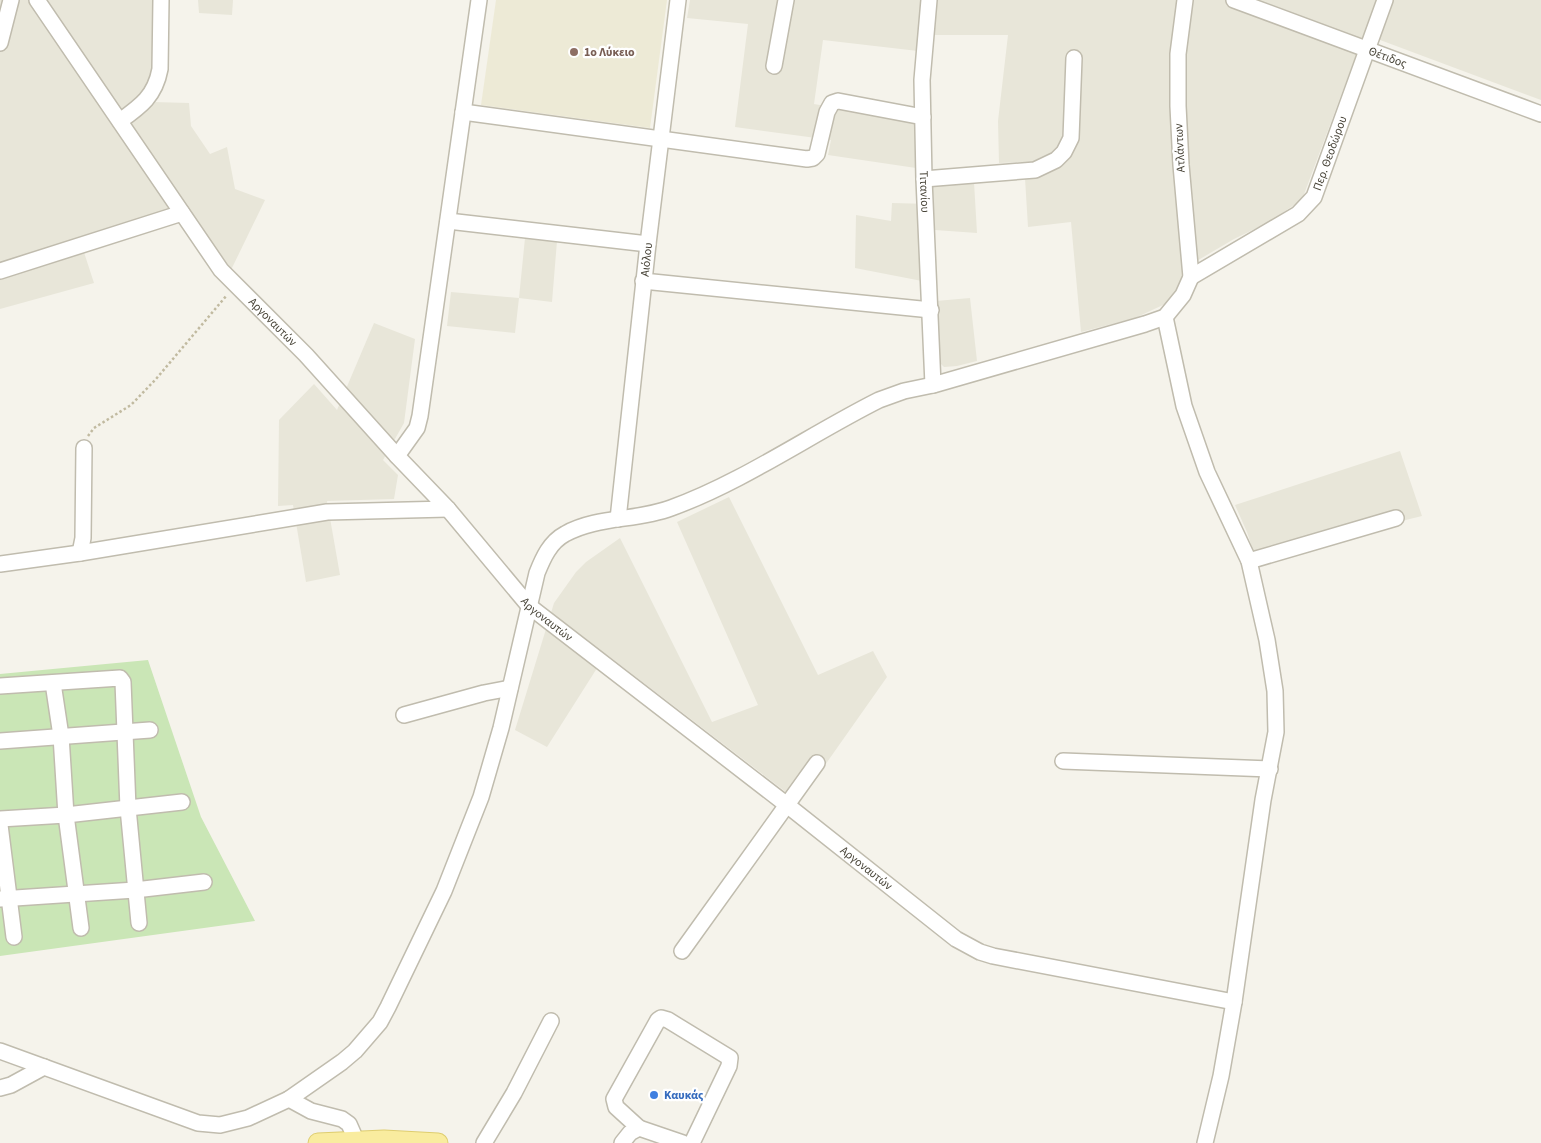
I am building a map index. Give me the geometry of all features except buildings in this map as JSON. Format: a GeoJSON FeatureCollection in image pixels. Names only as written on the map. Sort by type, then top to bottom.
{"type":"FeatureCollection","features":[{"type":"Feature","properties":{"kind":"main road"},"geometry":{"type":"LineString","coordinates":[[318,1143],[356,1140],[438,1143]]}},
{"type":"Feature","properties":{"kind":"street"},"geometry":{"type":"LineString","coordinates":[[0,43],[11,0]]}},
{"type":"Feature","properties":{"kind":"street","name":"Αργοναυτών"},"geometry":{"type":"LineString","coordinates":[[37,0],[214,262],[306,355],[397,456],[448,509],[529,606],[787,805],[943,930],[980,952],[1012,960],[1234,1002]]}},
{"type":"Feature","properties":{"kind":"street"},"geometry":{"type":"LineString","coordinates":[[120,121],[143,103],[153,91],[158,80],[160,69],[160,0]]}},
{"type":"Feature","properties":{"kind":"street"},"geometry":{"type":"LineString","coordinates":[[397,456],[416,428],[420,416],[479,0]]}},
{"type":"Feature","properties":{"kind":"street","name":"Αιόλου"},"geometry":{"type":"LineString","coordinates":[[618,519],[643,281],[678,0]]}},
{"type":"Feature","properties":{"kind":"street"},"geometry":{"type":"LineString","coordinates":[[774,66],[786,0]]}},
{"type":"Feature","properties":{"kind":"street","name":"Τιτανίου"},"geometry":{"type":"LineString","coordinates":[[929,0],[923,59],[923,117],[933,385]]}},
{"type":"Feature","properties":{"kind":"street","name":"Ατλάντων"},"geometry":{"type":"LineString","coordinates":[[1185,0],[1178,54],[1178,106],[1191,277]]}},
{"type":"Feature","properties":{"kind":"street","name":"Θέτιδος"},"geometry":{"type":"LineString","coordinates":[[1234,0],[1541,114]]}},
{"type":"Feature","properties":{"kind":"street","name":"Περ. Θεοδώρου"},"geometry":{"type":"LineString","coordinates":[[1191,277],[1298,214],[1314,197],[1385,0]]}},
{"type":"Feature","properties":{"kind":"street"},"geometry":{"type":"LineString","coordinates":[[924,180],[1035,170],[1056,160],[1064,152],[1071,138],[1074,58]]}},
{"type":"Feature","properties":{"kind":"street"},"geometry":{"type":"LineString","coordinates":[[463,112],[810,159],[818,154],[827,112],[832,103],[838,101],[923,117]]}},
{"type":"Feature","properties":{"kind":"street"},"geometry":{"type":"LineString","coordinates":[[0,271],[182,213]]}},
{"type":"Feature","properties":{"kind":"street"},"geometry":{"type":"LineString","coordinates":[[448,221],[648,244]]}},
{"type":"Feature","properties":{"kind":"street"},"geometry":{"type":"LineString","coordinates":[[0,1051],[198,1122],[220,1125],[248,1118],[288,1099],[342,1062],[355,1051],[380,1022],[444,891],[470,830],[492,760],[540,565],[549,548],[557,539],[575,529],[659,512],[686,502],[736,478],[880,400],[1165,317],[1183,294],[1191,277]]}},
{"type":"Feature","properties":{"kind":"street"},"geometry":{"type":"LineString","coordinates":[[643,281],[931,310]]}},
{"type":"Feature","properties":{"kind":"street"},"geometry":{"type":"LineString","coordinates":[[1165,317],[1184,406],[1207,472],[1249,561],[1267,640],[1275,691],[1276,732],[1263,800],[1234,1002],[1221,1076],[1205,1143]]}},
{"type":"Feature","properties":{"kind":"street"},"geometry":{"type":"LineString","coordinates":[[80,553],[84,448]]}},
{"type":"Feature","properties":{"kind":"street"},"geometry":{"type":"LineString","coordinates":[[0,564],[80,553],[327,512],[448,509]]}},
{"type":"Feature","properties":{"kind":"street"},"geometry":{"type":"LineString","coordinates":[[1249,561],[1396,518]]}},
{"type":"Feature","properties":{"kind":"street"},"geometry":{"type":"LineString","coordinates":[[0,686],[120,678],[122,680],[128,808],[139,923]]}},
{"type":"Feature","properties":{"kind":"street"},"geometry":{"type":"LineString","coordinates":[[53,682],[61,736],[66,815],[81,928]]}},
{"type":"Feature","properties":{"kind":"street"},"geometry":{"type":"LineString","coordinates":[[404,715],[484,693],[510,688]]}},
{"type":"Feature","properties":{"kind":"street"},"geometry":{"type":"LineString","coordinates":[[0,741],[150,730]]}},
{"type":"Feature","properties":{"kind":"street"},"geometry":{"type":"LineString","coordinates":[[1063,761],[1270,769]]}},
{"type":"Feature","properties":{"kind":"street"},"geometry":{"type":"LineString","coordinates":[[682,951],[817,763]]}},
{"type":"Feature","properties":{"kind":"street"},"geometry":{"type":"LineString","coordinates":[[0,819],[66,815],[182,802]]}},
{"type":"Feature","properties":{"kind":"street"},"geometry":{"type":"LineString","coordinates":[[0,825],[4,899],[14,937]]}},
{"type":"Feature","properties":{"kind":"street"},"geometry":{"type":"LineString","coordinates":[[4,899],[135,890],[204,882]]}},
{"type":"Feature","properties":{"kind":"street"},"geometry":{"type":"LineString","coordinates":[[682,1143],[639,1128],[616,1107],[614,1099],[658,1020],[661,1018],[668,1020],[730,1058],[729,1066],[692,1143]]}},
{"type":"Feature","properties":{"kind":"street"},"geometry":{"type":"LineString","coordinates":[[484,1143],[514,1093],[551,1021]]}},
{"type":"Feature","properties":{"kind":"street"},"geometry":{"type":"LineString","coordinates":[[0,1088],[11,1085],[44,1067]]}},
{"type":"Feature","properties":{"kind":"street"},"geometry":{"type":"LineString","coordinates":[[288,1099],[311,1111],[342,1119],[349,1124],[356,1140]]}},
{"type":"Feature","properties":{"kind":"street"},"geometry":{"type":"LineString","coordinates":[[622,1143],[630,1133],[639,1128]]}},
{"type":"Feature","properties":{"kind":"path"},"geometry":{"type":"LineString","coordinates":[[84,448],[88,436],[94,428],[131,405],[156,379],[236,284]]}},
{"type":"Feature","properties":{"kind":"shaded area"},"geometry":{"type":"Polygon","coordinates":[[[0,0],[157,0],[153,102],[189,103],[191,126],[210,154],[227,147],[235,189],[265,200],[231,270],[187,207],[79,237],[94,283],[0,309],[0,0]]]}},
{"type":"Feature","properties":{"kind":"shaded area"},"geometry":{"type":"Polygon","coordinates":[[[198,0],[233,0],[232,15],[199,13],[198,0]]]}},
{"type":"Feature","properties":{"kind":"shaded area","name":"1ο Λύκειο"},"geometry":{"type":"Polygon","coordinates":[[[496,0],[667,0],[650,128],[481,105],[496,0]]]}},
{"type":"Feature","properties":{"kind":"shaded area"},"geometry":{"type":"Polygon","coordinates":[[[690,0],[1541,0],[1541,100],[1364,34],[1303,197],[1269,222],[1234,239],[1183,269],[1182,291],[1163,305],[1135,318],[1081,332],[1071,222],[1028,227],[1024,162],[999,163],[998,121],[1008,35],[919,35],[918,51],[823,40],[814,104],[917,122],[916,168],[828,155],[831,140],[735,127],[748,24],[687,18],[690,0]]]}},
{"type":"Feature","properties":{"kind":"shaded area"},"geometry":{"type":"Polygon","coordinates":[[[974,182],[977,233],[921,229],[922,281],[855,268],[856,215],[891,221],[892,203],[930,204],[929,185],[974,182]]]}},
{"type":"Feature","properties":{"kind":"shaded area"},"geometry":{"type":"Polygon","coordinates":[[[525,238],[557,241],[552,302],[519,298],[525,238]]]}},
{"type":"Feature","properties":{"kind":"shaded area"},"geometry":{"type":"Polygon","coordinates":[[[451,292],[519,298],[515,333],[447,326],[451,292]]]}},
{"type":"Feature","properties":{"kind":"shaded area"},"geometry":{"type":"Polygon","coordinates":[[[970,298],[977,361],[944,367],[938,361],[936,301],[970,298]]]}},
{"type":"Feature","properties":{"kind":"shaded area"},"geometry":{"type":"Polygon","coordinates":[[[374,323],[415,339],[404,423],[383,460],[398,475],[394,499],[327,501],[340,575],[306,582],[293,505],[278,506],[279,420],[314,384],[337,410],[374,323]]]}},
{"type":"Feature","properties":{"kind":"shaded area"},"geometry":{"type":"Polygon","coordinates":[[[1400,451],[1422,516],[1255,557],[1247,532],[1235,505],[1400,451]]]}},
{"type":"Feature","properties":{"kind":"shaded area"},"geometry":{"type":"Polygon","coordinates":[[[729,497],[818,675],[873,651],[887,677],[799,802],[606,654],[547,747],[515,730],[554,603],[576,572],[586,562],[620,538],[712,722],[758,705],[677,522],[729,497]]]}},
{"type":"Feature","properties":{"kind":"green space"},"geometry":{"type":"Polygon","coordinates":[[[148,660],[201,817],[255,921],[0,956],[0,674],[148,660]]]}},
{"type":"Feature","properties":{"kind":"place","name":"1ο Λύκειο"},"geometry":{"type":"Point","coordinates":[574,52]}},
{"type":"Feature","properties":{"kind":"place","name":"Καυκάς"},"geometry":{"type":"Point","coordinates":[654,1095]}}]}
